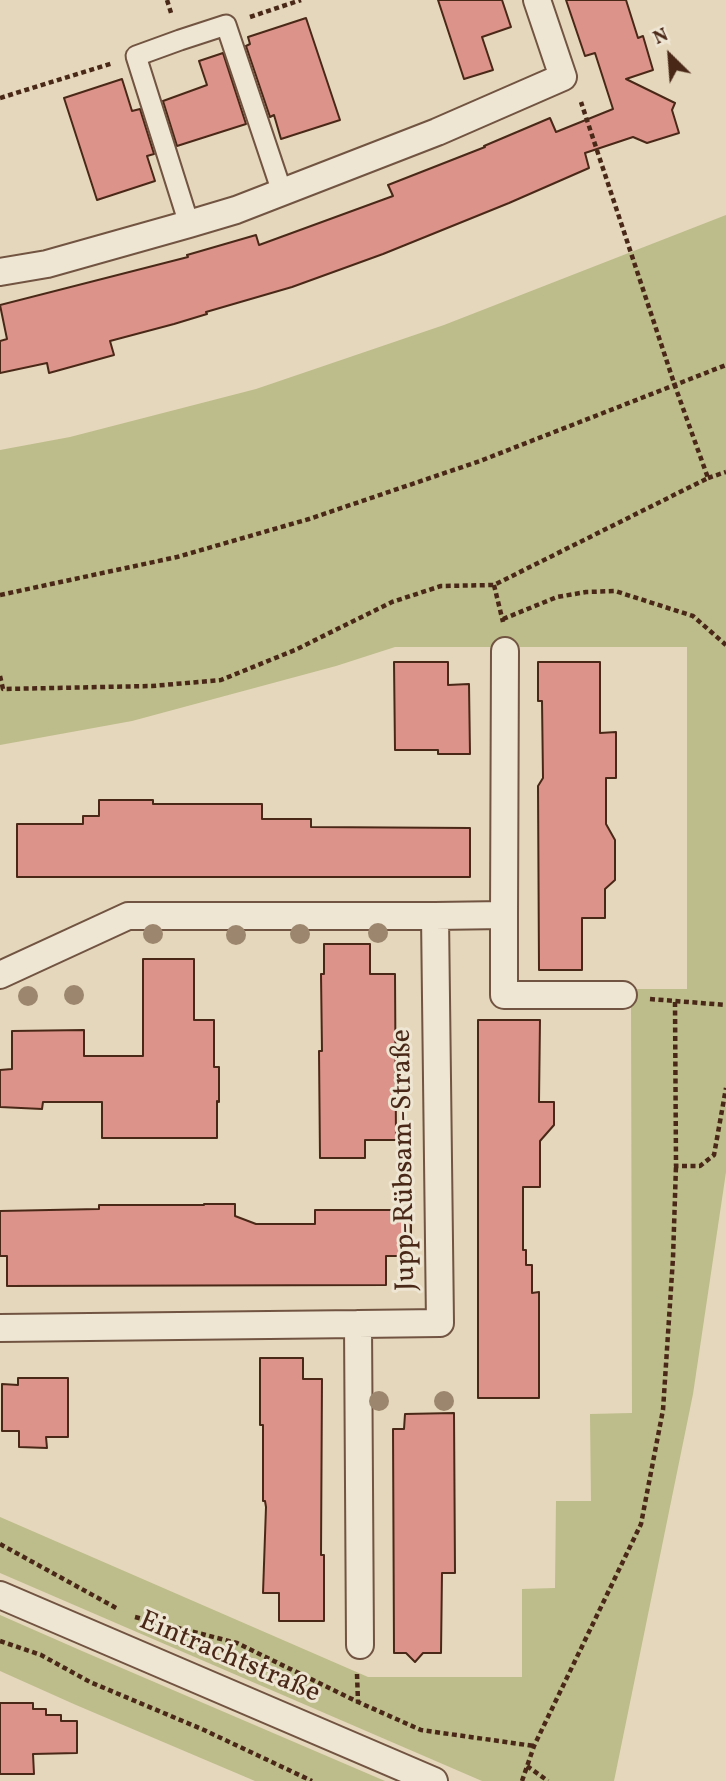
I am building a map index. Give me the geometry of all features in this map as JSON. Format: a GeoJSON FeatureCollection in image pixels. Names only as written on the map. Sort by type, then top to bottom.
{"type":"FeatureCollection","features":[{"type":"Feature","properties":{"kind":"street"},"geometry":{"type":"LineString","coordinates":[[0,272],[47,264],[190,224],[282,192],[437,132],[563,77],[537,0]]}},
{"type":"Feature","properties":{"kind":"street"},"geometry":{"type":"LineString","coordinates":[[190,224],[135,56],[226,25],[282,192]]}},
{"type":"Feature","properties":{"kind":"street"},"geometry":{"type":"LineString","coordinates":[[505,651],[504,995],[623,995]]}},
{"type":"Feature","properties":{"kind":"street"},"geometry":{"type":"LineString","coordinates":[[0,975],[128,916],[504,915]]}},
{"type":"Feature","properties":{"kind":"street","name":"Jupp-Rübsam-Straße"},"geometry":{"type":"LineString","coordinates":[[0,1328],[440,1323],[435,916]]}},
{"type":"Feature","properties":{"kind":"street"},"geometry":{"type":"LineString","coordinates":[[358,1324],[360,1645]]}},
{"type":"Feature","properties":{"kind":"street","name":"Eintrachtstraße"},"geometry":{"type":"LineString","coordinates":[[0,1595],[434,1781]]}},
{"type":"Feature","properties":{"kind":"path"},"geometry":{"type":"LineString","coordinates":[[226,25],[301,0]]}},
{"type":"Feature","properties":{"kind":"path"},"geometry":{"type":"LineString","coordinates":[[0,98],[135,56]]}},
{"type":"Feature","properties":{"kind":"path"},"geometry":{"type":"LineString","coordinates":[[563,77],[575,84],[708,478]]}},
{"type":"Feature","properties":{"kind":"path"},"geometry":{"type":"LineString","coordinates":[[0,595],[177,557],[309,519],[480,461],[726,365]]}},
{"type":"Feature","properties":{"kind":"path"},"geometry":{"type":"LineString","coordinates":[[0,676],[2,689],[152,686],[221,680],[295,650],[392,602],[441,586],[494,585],[708,478],[726,472]]}},
{"type":"Feature","properties":{"kind":"path"},"geometry":{"type":"LineString","coordinates":[[494,585],[503,619],[505,651]]}},
{"type":"Feature","properties":{"kind":"path"},"geometry":{"type":"LineString","coordinates":[[503,619],[557,597],[615,591],[693,616],[726,645]]}},
{"type":"Feature","properties":{"kind":"path"},"geometry":{"type":"LineString","coordinates":[[522,1781],[534,1746],[641,1524],[663,1410],[673,1258],[676,1166],[675,1002],[726,1005]]}},
{"type":"Feature","properties":{"kind":"path"},"geometry":{"type":"LineString","coordinates":[[676,1166],[700,1166],[714,1155],[726,1088]]}},
{"type":"Feature","properties":{"kind":"path"},"geometry":{"type":"LineString","coordinates":[[0,1544],[119,1610]]}},
{"type":"Feature","properties":{"kind":"path"},"geometry":{"type":"LineString","coordinates":[[130,1616],[237,1643],[421,1730],[534,1746]]}},
{"type":"Feature","properties":{"kind":"path"},"geometry":{"type":"LineString","coordinates":[[0,1641],[41,1656],[90,1682],[204,1730],[312,1781]]}},
{"type":"Feature","properties":{"kind":"path"},"geometry":{"type":"LineString","coordinates":[[527,1766],[548,1781]]}},
{"type":"Feature","properties":{"kind":"shaded area"},"geometry":{"type":"Polygon","coordinates":[[[726,215],[726,1172],[693,1394],[614,1781],[482,1781],[0,1573],[0,1517],[368,1677],[522,1677],[522,1589],[555,1588],[556,1501],[591,1501],[590,1414],[632,1413],[631,989],[687,989],[687,647],[395,647],[336,666],[132,721],[0,745],[0,450],[70,437],[256,389],[444,325],[726,215]]]}},
{"type":"Feature","properties":{"kind":"shaded area"},"geometry":{"type":"Polygon","coordinates":[[[0,1615],[385,1781],[255,1781],[76,1705],[0,1671],[0,1615]]]}},
{"type":"Feature","properties":{"kind":"building"},"geometry":{"type":"Polygon","coordinates":[[[438,0],[502,0],[511,27],[482,37],[493,70],[464,79],[438,0]]]}},
{"type":"Feature","properties":{"kind":"building"},"geometry":{"type":"Polygon","coordinates":[[[566,0],[626,0],[638,38],[643,36],[653,70],[626,79],[675,103],[672,110],[679,133],[647,143],[633,137],[585,153],[589,168],[509,203],[292,287],[110,341],[114,355],[49,373],[47,363],[0,373],[0,341],[7,339],[0,305],[188,257],[187,255],[256,235],[259,245],[393,196],[388,185],[550,118],[556,132],[613,109],[595,53],[585,56],[566,0]]]}},
{"type":"Feature","properties":{"kind":"building"},"geometry":{"type":"Polygon","coordinates":[[[306,18],[340,120],[281,139],[274,115],[270,117],[246,46],[250,44],[248,37],[306,18]]]}},
{"type":"Feature","properties":{"kind":"building"},"geometry":{"type":"Polygon","coordinates":[[[223,53],[246,124],[177,146],[163,101],[207,85],[199,61],[223,53]]]}},
{"type":"Feature","properties":{"kind":"building"},"geometry":{"type":"Polygon","coordinates":[[[122,79],[132,111],[140,109],[154,154],[147,156],[155,181],[97,200],[64,98],[122,79]]]}},
{"type":"Feature","properties":{"kind":"building"},"geometry":{"type":"Polygon","coordinates":[[[394,662],[448,662],[448,685],[469,684],[470,754],[438,754],[438,750],[395,750],[394,662]]]}},
{"type":"Feature","properties":{"kind":"building"},"geometry":{"type":"Polygon","coordinates":[[[538,662],[600,662],[600,733],[616,732],[616,778],[606,778],[606,824],[615,840],[615,880],[605,889],[605,918],[582,918],[582,970],[539,970],[538,786],[543,778],[542,701],[538,701],[538,662]]]}},
{"type":"Feature","properties":{"kind":"building"},"geometry":{"type":"Polygon","coordinates":[[[99,800],[153,800],[153,804],[262,804],[262,819],[311,819],[311,827],[470,828],[470,877],[17,877],[17,824],[83,824],[83,816],[99,816],[99,800]]]}},
{"type":"Feature","properties":{"kind":"building"},"geometry":{"type":"Polygon","coordinates":[[[324,944],[370,944],[370,974],[395,974],[396,1140],[365,1140],[365,1158],[320,1158],[319,1051],[322,1051],[321,974],[324,974],[324,944]]]}},
{"type":"Feature","properties":{"kind":"building"},"geometry":{"type":"Polygon","coordinates":[[[143,959],[194,959],[194,1020],[214,1020],[214,1067],[219,1067],[217,1138],[102,1138],[102,1102],[43,1102],[42,1109],[0,1107],[0,1070],[12,1069],[12,1031],[84,1030],[84,1056],[143,1056],[143,959]]]}},
{"type":"Feature","properties":{"kind":"building"},"geometry":{"type":"Polygon","coordinates":[[[478,1020],[540,1020],[539,1102],[554,1102],[554,1125],[540,1141],[540,1187],[523,1187],[523,1250],[526,1250],[526,1265],[532,1265],[532,1293],[539,1292],[539,1398],[478,1398],[478,1020]]]}},
{"type":"Feature","properties":{"kind":"building"},"geometry":{"type":"Polygon","coordinates":[[[235,1204],[235,1216],[256,1224],[315,1224],[315,1210],[411,1210],[411,1256],[386,1256],[386,1285],[7,1286],[7,1256],[0,1256],[0,1211],[99,1209],[99,1205],[235,1204]]]}},
{"type":"Feature","properties":{"kind":"building"},"geometry":{"type":"Polygon","coordinates":[[[260,1358],[303,1358],[303,1379],[322,1379],[321,1555],[324,1555],[324,1621],[279,1621],[279,1593],[263,1593],[266,1507],[263,1501],[260,1358]]]}},
{"type":"Feature","properties":{"kind":"building"},"geometry":{"type":"Polygon","coordinates":[[[18,1378],[68,1378],[68,1437],[46,1437],[47,1448],[19,1447],[19,1431],[2,1431],[2,1384],[18,1385],[18,1378]]]}},
{"type":"Feature","properties":{"kind":"building"},"geometry":{"type":"Polygon","coordinates":[[[454,1413],[455,1573],[442,1573],[441,1653],[423,1653],[415,1662],[406,1653],[394,1653],[393,1429],[404,1429],[405,1414],[454,1413]]]}},
{"type":"Feature","properties":{"kind":"building"},"geometry":{"type":"Polygon","coordinates":[[[0,1703],[33,1703],[33,1709],[46,1709],[46,1715],[61,1715],[61,1721],[77,1721],[77,1753],[33,1754],[34,1774],[0,1774],[0,1703]]]}}]}
